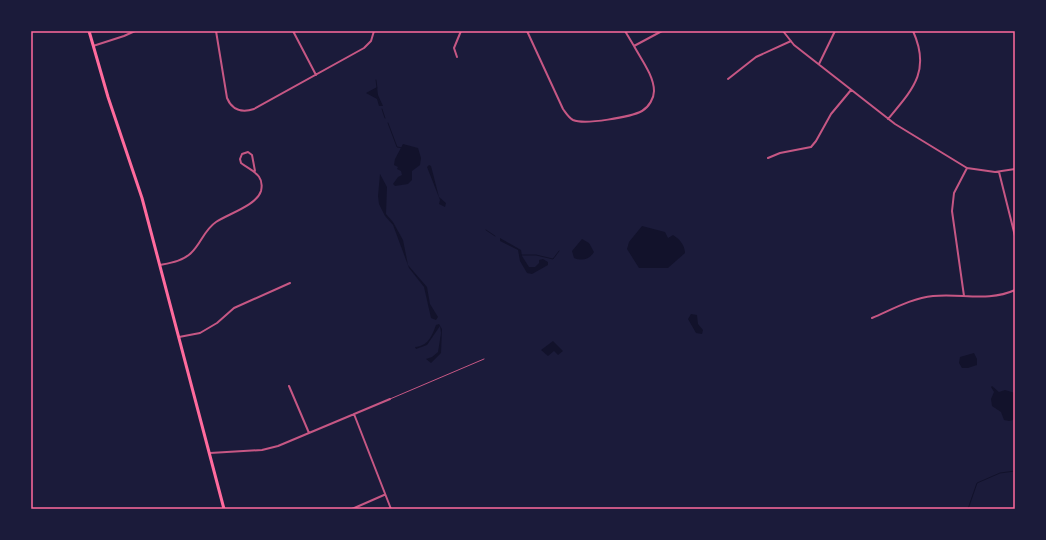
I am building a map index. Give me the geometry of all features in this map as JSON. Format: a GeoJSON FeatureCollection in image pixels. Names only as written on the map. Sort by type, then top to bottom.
{"type":"FeatureCollection","features":[{"type":"Feature","properties":{"kind":"main road"},"geometry":{"type":"LineString","coordinates":[[89,31],[142,198],[224,509]]}},
{"type":"Feature","properties":{"kind":"street"},"geometry":{"type":"LineString","coordinates":[[93,46],[135,31]]}},
{"type":"Feature","properties":{"kind":"street"},"geometry":{"type":"LineString","coordinates":[[216,31],[227,98],[237,110],[244,111],[254,109],[364,48],[372,38],[374,31]]}},
{"type":"Feature","properties":{"kind":"street"},"geometry":{"type":"LineString","coordinates":[[293,31],[316,75]]}},
{"type":"Feature","properties":{"kind":"street"},"geometry":{"type":"LineString","coordinates":[[457,57],[454,48],[461,31]]}},
{"type":"Feature","properties":{"kind":"street"},"geometry":{"type":"LineString","coordinates":[[527,31],[563,109],[570,118],[583,122],[636,114],[645,109],[651,102],[654,94],[654,85],[625,31]]}},
{"type":"Feature","properties":{"kind":"street"},"geometry":{"type":"LineString","coordinates":[[634,46],[662,31]]}},
{"type":"Feature","properties":{"kind":"street"},"geometry":{"type":"LineString","coordinates":[[784,31],[791,41],[888,119],[968,168],[988,172],[999,172],[1015,169]]}},
{"type":"Feature","properties":{"kind":"street"},"geometry":{"type":"LineString","coordinates":[[819,64],[834,31]]}},
{"type":"Feature","properties":{"kind":"street"},"geometry":{"type":"LineString","coordinates":[[888,119],[912,89],[919,75],[921,54],[913,31]]}},
{"type":"Feature","properties":{"kind":"street"},"geometry":{"type":"LineString","coordinates":[[728,79],[756,57],[791,41]]}},
{"type":"Feature","properties":{"kind":"street"},"geometry":{"type":"LineString","coordinates":[[768,158],[780,153],[811,146],[816,141],[831,114],[851,90]]}},
{"type":"Feature","properties":{"kind":"street"},"geometry":{"type":"LineString","coordinates":[[160,266],[188,256],[213,224],[256,199],[260,194],[261,185],[255,171],[252,155],[248,152],[242,154],[240,159],[241,163],[255,171]]}},
{"type":"Feature","properties":{"kind":"street"},"geometry":{"type":"LineString","coordinates":[[964,296],[952,211],[954,193],[968,168]]}},
{"type":"Feature","properties":{"kind":"street"},"geometry":{"type":"LineString","coordinates":[[999,172],[1015,236]]}},
{"type":"Feature","properties":{"kind":"street"},"geometry":{"type":"LineString","coordinates":[[179,336],[200,333],[216,323],[234,308],[290,283]]}},
{"type":"Feature","properties":{"kind":"street"},"geometry":{"type":"LineString","coordinates":[[872,318],[922,298],[993,296],[1015,290]]}},
{"type":"Feature","properties":{"kind":"street"},"geometry":{"type":"LineString","coordinates":[[289,386],[310,433]]}},
{"type":"Feature","properties":{"kind":"street"},"geometry":{"type":"LineString","coordinates":[[210,453],[270,448],[310,433],[390,399]]}},
{"type":"Feature","properties":{"kind":"street"},"geometry":{"type":"LineString","coordinates":[[354,414],[391,509]]}},
{"type":"Feature","properties":{"kind":"street"},"geometry":{"type":"LineString","coordinates":[[352,509],[385,495]]}},
{"type":"Feature","properties":{"kind":"lane"},"geometry":{"type":"LineString","coordinates":[[390,399],[484,359]]}},
{"type":"Feature","properties":{"kind":"shaded area"},"geometry":{"type":"Polygon","coordinates":[[[377,87],[378,95],[383,106],[379,106],[377,99],[366,93],[377,87]]]}},
{"type":"Feature","properties":{"kind":"shaded area"},"geometry":{"type":"Polygon","coordinates":[[[403,144],[418,148],[421,158],[420,165],[412,171],[412,180],[408,184],[395,186],[393,184],[398,177],[402,175],[401,171],[397,169],[398,167],[394,165],[395,159],[403,144]]]}},
{"type":"Feature","properties":{"kind":"shaded area"},"geometry":{"type":"Polygon","coordinates":[[[429,165],[431,166],[439,197],[446,203],[445,207],[439,204],[440,200],[427,167],[429,165]]]}},
{"type":"Feature","properties":{"kind":"shaded area"},"geometry":{"type":"Polygon","coordinates":[[[380,174],[387,187],[386,214],[393,222],[403,240],[408,265],[427,287],[430,304],[438,317],[436,320],[431,318],[424,287],[409,268],[393,225],[385,216],[379,204],[378,196],[380,174]]]}},
{"type":"Feature","properties":{"kind":"shaded area"},"geometry":{"type":"Polygon","coordinates":[[[642,226],[665,232],[668,238],[673,235],[682,243],[685,253],[668,268],[639,268],[627,249],[629,242],[642,226]]]}},
{"type":"Feature","properties":{"kind":"shaded area"},"geometry":{"type":"Polygon","coordinates":[[[500,238],[521,250],[522,256],[529,267],[535,267],[539,263],[539,260],[543,259],[548,262],[548,265],[532,274],[527,273],[520,261],[518,250],[500,241],[500,238]]]}},
{"type":"Feature","properties":{"kind":"shaded area"},"geometry":{"type":"Polygon","coordinates":[[[582,239],[589,243],[594,252],[590,257],[585,259],[574,258],[572,251],[582,239]]]}},
{"type":"Feature","properties":{"kind":"shaded area"},"geometry":{"type":"Polygon","coordinates":[[[691,314],[697,315],[698,324],[703,330],[702,334],[696,333],[688,319],[691,314]]]}},
{"type":"Feature","properties":{"kind":"shaded area"},"geometry":{"type":"Polygon","coordinates":[[[439,324],[442,329],[441,353],[431,363],[426,359],[432,357],[438,352],[441,333],[440,326],[427,345],[416,349],[415,347],[423,345],[429,340],[436,325],[439,324]]]}},
{"type":"Feature","properties":{"kind":"shaded area"},"geometry":{"type":"Polygon","coordinates":[[[553,341],[563,351],[558,355],[554,351],[548,356],[541,350],[553,341]]]}},
{"type":"Feature","properties":{"kind":"shaded area"},"geometry":{"type":"Polygon","coordinates":[[[974,353],[977,359],[977,365],[962,368],[959,363],[960,357],[974,353]]]}},
{"type":"Feature","properties":{"kind":"shaded area"},"geometry":{"type":"Polygon","coordinates":[[[992,386],[999,392],[1005,390],[1015,393],[1015,416],[1013,420],[1004,420],[1001,412],[992,406],[991,399],[994,392],[991,387],[992,386]]]}},
{"type":"Feature","properties":{"kind":"waterway"},"geometry":{"type":"LineString","coordinates":[[376,80],[377,88]]}},
{"type":"Feature","properties":{"kind":"waterway"},"geometry":{"type":"LineString","coordinates":[[382,109],[385,118]]}},
{"type":"Feature","properties":{"kind":"waterway"},"geometry":{"type":"LineString","coordinates":[[388,123],[397,147],[403,148]]}},
{"type":"Feature","properties":{"kind":"waterway"},"geometry":{"type":"LineString","coordinates":[[486,230],[495,236]]}},
{"type":"Feature","properties":{"kind":"waterway"},"geometry":{"type":"LineString","coordinates":[[522,255],[536,255],[553,259],[559,251]]}},
{"type":"Feature","properties":{"kind":"waterway"},"geometry":{"type":"LineString","coordinates":[[968,509],[977,483],[1000,473],[1015,471]]}}]}
